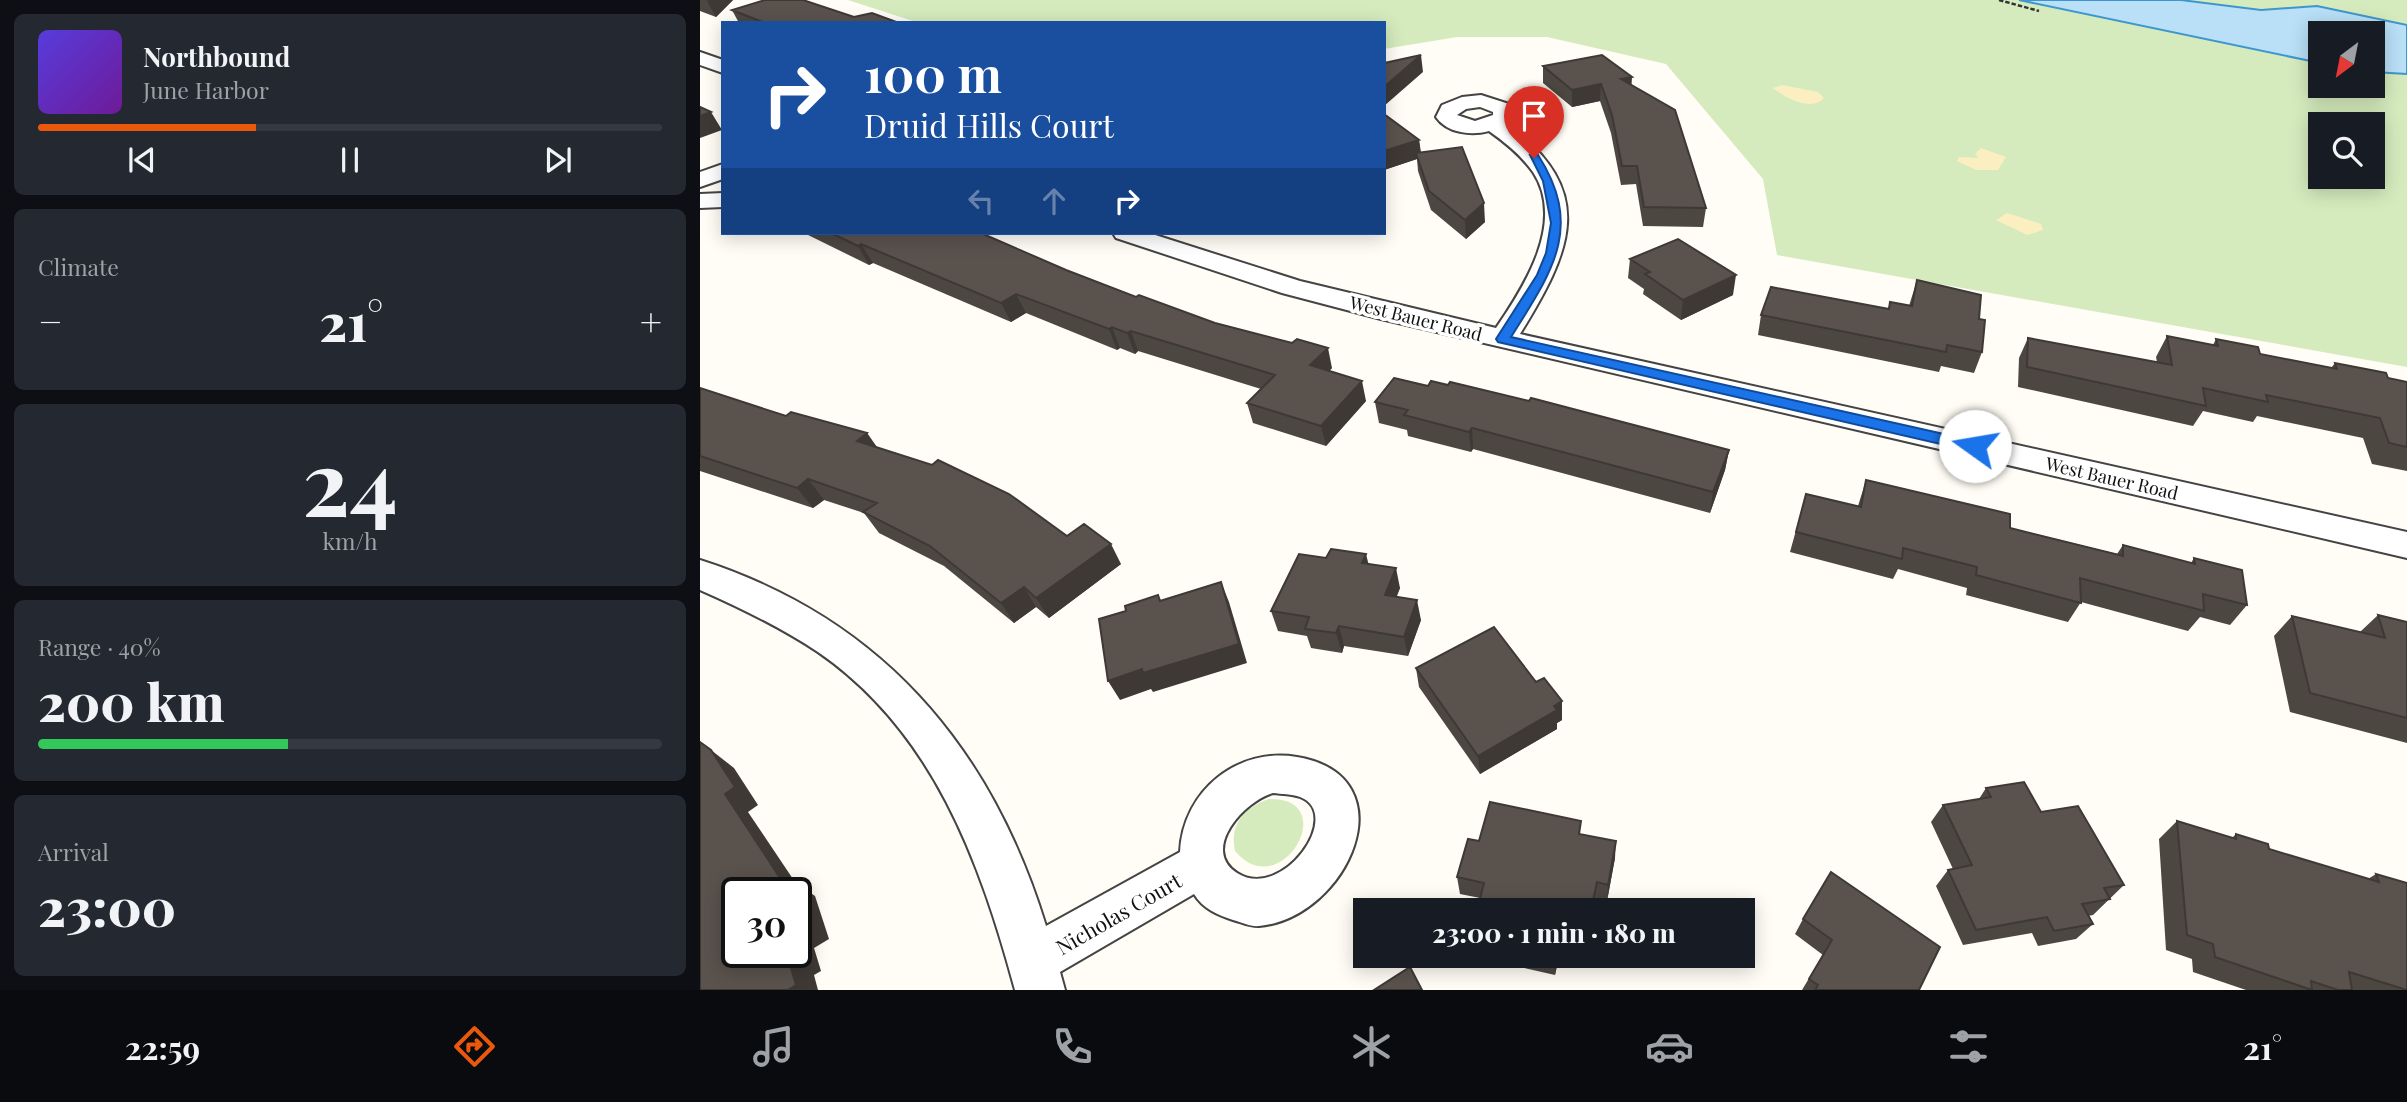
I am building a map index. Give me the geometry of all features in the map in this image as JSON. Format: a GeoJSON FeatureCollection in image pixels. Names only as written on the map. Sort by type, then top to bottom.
{"type":"FeatureCollection","features":[{"type":"Feature","properties":{"kind":"street"},"geometry":{"type":"LineString","coordinates":[[700,58],[721,66]]}},
{"type":"Feature","properties":{"kind":"street"},"geometry":{"type":"LineString","coordinates":[[1493,124],[1518,141],[1534,158],[1548,181],[1557,223],[1552,253],[1544,275],[1503,339]]}},
{"type":"Feature","properties":{"kind":"street"},"geometry":{"type":"LineString","coordinates":[[700,180],[721,172]]}},
{"type":"Feature","properties":{"kind":"street"},"geometry":{"type":"LineString","coordinates":[[700,201],[721,200]]}},
{"type":"Feature","properties":{"kind":"street","name":"West Bauer Road"},"geometry":{"type":"LineString","coordinates":[[1131,235],[1291,287],[1503,339],[2407,545]]}},
{"type":"Feature","properties":{"kind":"street"},"geometry":{"type":"LineString","coordinates":[[700,574],[788,611],[829,637],[886,685],[921,723],[968,792],[996,848],[1036,976]]}},
{"type":"Feature","properties":{"kind":"street","name":"Nicholas Court"},"geometry":{"type":"LineString","coordinates":[[1036,976],[1203,864]]}},
{"type":"Feature","properties":{"kind":"path"},"geometry":{"type":"LineString","coordinates":[[1999,0],[2039,11]]}},
{"type":"Feature","properties":{"kind":"green space"},"geometry":{"type":"Polygon","coordinates":[[[848,0],[2407,0],[2407,367],[1777,255],[1763,179],[1666,64],[1547,37],[1457,37],[1386,49],[1386,21],[913,21],[848,0]]]}},
{"type":"Feature","properties":{"kind":"green space"},"geometry":{"type":"Polygon","coordinates":[[[1269,799],[1291,803],[1301,814],[1303,829],[1297,845],[1285,858],[1270,866],[1253,864],[1235,851],[1234,841],[1237,825],[1246,812],[1269,799]]]}},
{"type":"Feature","properties":{"kind":"sand"},"geometry":{"type":"Polygon","coordinates":[[[1782,85],[1818,92],[1824,98],[1812,104],[1798,102],[1773,88],[1782,85]]]}},
{"type":"Feature","properties":{"kind":"sand"},"geometry":{"type":"Polygon","coordinates":[[[1981,148],[2006,157],[1998,170],[1976,170],[1957,161],[1959,157],[1979,158],[1975,154],[1981,148]]]}},
{"type":"Feature","properties":{"kind":"sand"},"geometry":{"type":"Polygon","coordinates":[[[2007,213],[2041,224],[2043,230],[2027,235],[1996,220],[2007,213]]]}},
{"type":"Feature","properties":{"kind":"water"},"geometry":{"type":"Polygon","coordinates":[[[2019,0],[2181,0],[2261,10],[2317,6],[2407,25],[2407,74],[2385,73],[2385,21],[2308,21],[2308,60],[2019,0]]]}},
{"type":"Feature","properties":{"kind":"building"},"geometry":{"type":"Polygon","coordinates":[[[765,0],[803,0],[854,17],[872,13],[894,21],[760,21],[732,10],[765,0]]]}},
{"type":"Feature","properties":{"kind":"building"},"geometry":{"type":"Polygon","coordinates":[[[1421,55],[1386,85],[1386,63],[1421,55]]]}},
{"type":"Feature","properties":{"kind":"building"},"geometry":{"type":"Polygon","coordinates":[[[1602,55],[1632,77],[1621,79],[1675,110],[1706,208],[1644,207],[1637,166],[1622,166],[1612,115],[1601,84],[1572,90],[1543,66],[1602,55]]]}},
{"type":"Feature","properties":{"kind":"building"},"geometry":{"type":"Polygon","coordinates":[[[700,107],[711,112],[700,116],[700,107]]]}},
{"type":"Feature","properties":{"kind":"building"},"geometry":{"type":"Polygon","coordinates":[[[1386,115],[1419,140],[1386,150],[1386,115]]]}},
{"type":"Feature","properties":{"kind":"building"},"geometry":{"type":"Polygon","coordinates":[[[1462,147],[1484,203],[1465,220],[1429,191],[1416,153],[1462,147]]]}},
{"type":"Feature","properties":{"kind":"building"},"geometry":{"type":"Polygon","coordinates":[[[835,235],[986,235],[1136,297],[1139,295],[1215,323],[1292,343],[1297,339],[1328,348],[1310,365],[1362,381],[1321,426],[1247,403],[1275,375],[1131,331],[1127,333],[1112,327],[1109,329],[1016,294],[1001,303],[861,244],[858,246],[835,235]]]}},
{"type":"Feature","properties":{"kind":"building"},"geometry":{"type":"Polygon","coordinates":[[[1678,239],[1736,275],[1683,300],[1645,274],[1650,272],[1630,259],[1678,239]]]}},
{"type":"Feature","properties":{"kind":"building"},"geometry":{"type":"Polygon","coordinates":[[[1917,280],[1981,295],[1979,319],[1985,320],[1982,352],[1947,345],[1946,352],[1761,315],[1771,287],[1889,309],[1890,302],[1912,306],[1917,280]]]}},
{"type":"Feature","properties":{"kind":"building"},"geometry":{"type":"Polygon","coordinates":[[[2167,336],[2218,346],[2216,339],[2258,347],[2260,354],[2337,369],[2335,363],[2386,373],[2388,378],[2407,382],[2407,447],[2389,443],[2380,418],[2266,395],[2268,402],[2203,388],[2206,406],[2027,367],[2028,338],[2172,365],[2167,336]]]}},
{"type":"Feature","properties":{"kind":"building"},"geometry":{"type":"Polygon","coordinates":[[[1394,378],[1428,386],[1431,381],[1448,385],[1450,382],[1529,401],[1531,398],[1729,450],[1713,492],[1472,428],[1469,432],[1404,415],[1408,410],[1375,402],[1394,378]]]}},
{"type":"Feature","properties":{"kind":"building"},"geometry":{"type":"Polygon","coordinates":[[[700,388],[786,416],[791,412],[867,433],[857,441],[932,465],[938,460],[1009,494],[1067,536],[1084,524],[1111,544],[1036,598],[1024,587],[1001,603],[930,546],[863,512],[877,503],[808,479],[797,488],[700,456],[700,388]]]}},
{"type":"Feature","properties":{"kind":"building"},"geometry":{"type":"Polygon","coordinates":[[[1866,480],[2010,514],[2010,528],[2123,556],[2123,545],[2195,564],[2194,558],[2242,570],[2247,605],[2203,594],[2204,611],[2080,578],[2081,603],[1976,575],[1977,567],[1903,548],[1902,559],[1796,532],[1806,494],[1861,507],[1866,480]]]}},
{"type":"Feature","properties":{"kind":"building"},"geometry":{"type":"Polygon","coordinates":[[[1331,549],[1366,554],[1362,563],[1396,568],[1385,595],[1417,600],[1404,637],[1339,626],[1336,633],[1305,629],[1309,617],[1271,611],[1299,554],[1326,558],[1331,549]]]}},
{"type":"Feature","properties":{"kind":"building"},"geometry":{"type":"Polygon","coordinates":[[[1221,582],[1239,644],[1143,673],[1142,669],[1108,681],[1099,619],[1126,611],[1125,606],[1158,595],[1160,601],[1221,582]]]}},
{"type":"Feature","properties":{"kind":"building"},"geometry":{"type":"Polygon","coordinates":[[[2378,615],[2407,622],[2407,718],[2310,693],[2292,616],[2385,638],[2378,615]]]}},
{"type":"Feature","properties":{"kind":"building"},"geometry":{"type":"Polygon","coordinates":[[[1494,627],[1536,682],[1544,678],[1562,701],[1554,706],[1557,710],[1478,756],[1416,668],[1494,627]]]}},
{"type":"Feature","properties":{"kind":"building"},"geometry":{"type":"Polygon","coordinates":[[[700,742],[711,750],[735,787],[725,794],[779,877],[721,877],[721,968],[791,968],[796,985],[788,990],[700,990],[700,742]]]}},
{"type":"Feature","properties":{"kind":"building"},"geometry":{"type":"Polygon","coordinates":[[[2024,782],[2041,812],[2078,806],[2124,885],[2104,888],[2110,899],[2082,904],[2093,924],[2054,931],[2047,917],[1976,930],[1948,870],[1972,865],[1943,805],[1991,797],[1986,788],[2024,782]]]}},
{"type":"Feature","properties":{"kind":"building"},"geometry":{"type":"Polygon","coordinates":[[[1490,802],[1581,821],[1579,834],[1616,841],[1608,885],[1597,882],[1594,898],[1480,898],[1484,883],[1457,877],[1468,839],[1479,841],[1490,802]]]}},
{"type":"Feature","properties":{"kind":"building"},"geometry":{"type":"Polygon","coordinates":[[[2177,821],[2236,839],[2236,834],[2268,844],[2269,849],[2379,882],[2376,874],[2407,883],[2407,990],[2349,972],[2352,990],[2338,990],[2311,981],[2312,990],[2215,957],[2213,944],[2187,935],[2177,821]]]}},
{"type":"Feature","properties":{"kind":"building"},"geometry":{"type":"Polygon","coordinates":[[[1831,872],[1940,947],[1919,990],[1815,990],[1818,985],[1809,979],[1832,940],[1803,919],[1831,872]]]}},
{"type":"Feature","properties":{"kind":"building"},"geometry":{"type":"Polygon","coordinates":[[[1411,968],[1422,990],[1374,990],[1411,968]]]}},
{"type":"Feature","properties":{"kind":"route"},"geometry":{"type":"LineString","coordinates":[[1534,158],[1548,181],[1556,209],[1557,223],[1552,253],[1544,275],[1503,339],[1975,446]]}}]}
